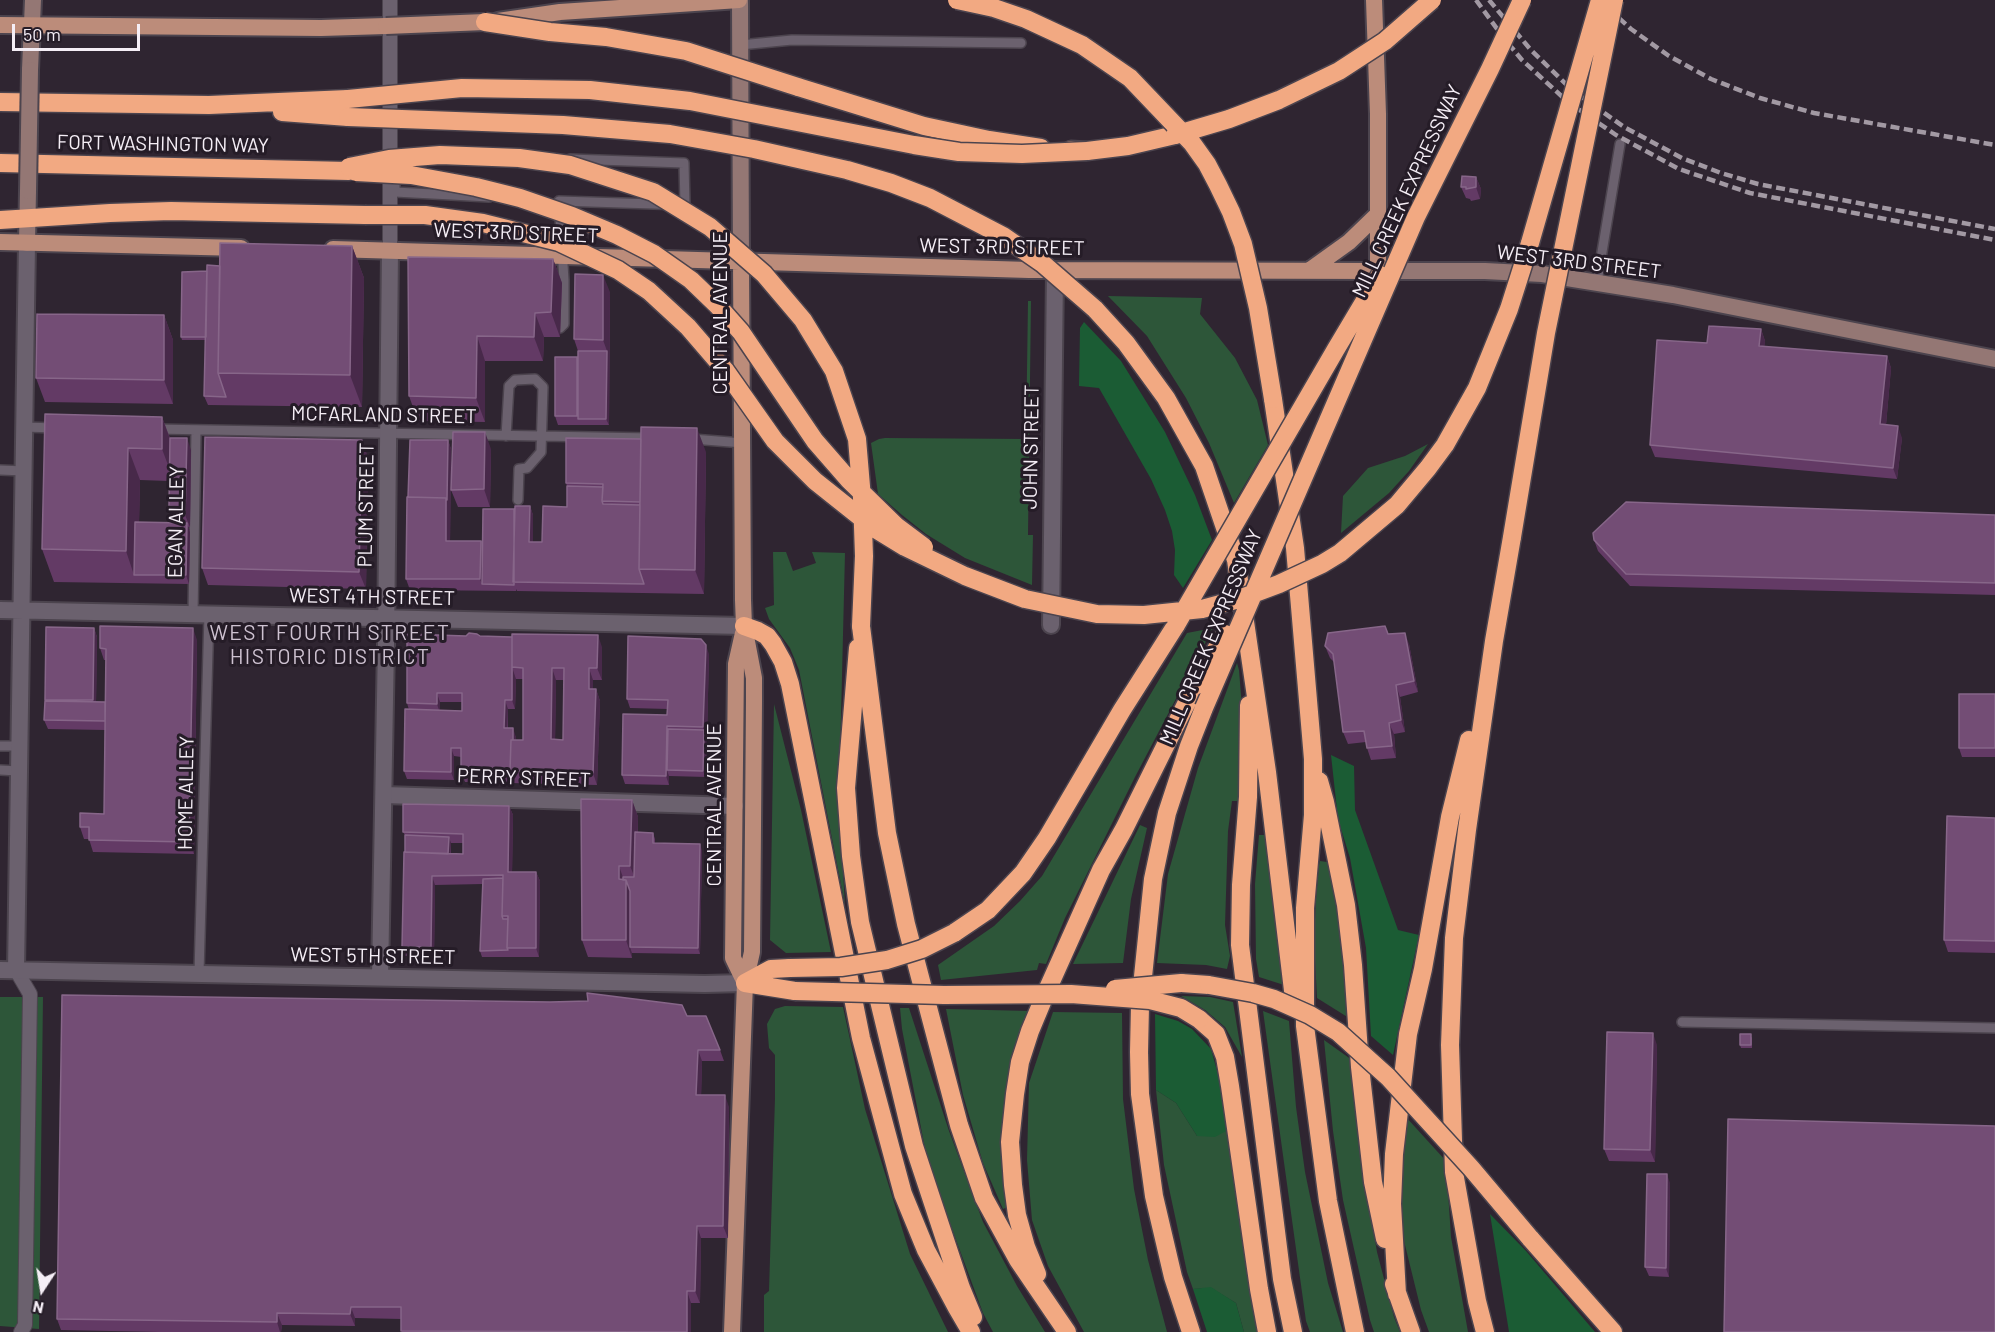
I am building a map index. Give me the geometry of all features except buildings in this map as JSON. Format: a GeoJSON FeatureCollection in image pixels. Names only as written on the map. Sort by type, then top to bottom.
{"type":"FeatureCollection","features":[{"type":"Feature","properties":{"kind":"highway"},"geometry":{"type":"LineString","coordinates":[[957,0],[994,8],[1026,19],[1082,45],[1130,78],[1192,143],[1207,164],[1232,212],[1243,244],[1256,296],[1295,548],[1313,759],[1312,815],[1303,958],[1305,1026],[1328,1201],[1355,1332]]}},
{"type":"Feature","properties":{"kind":"highway"},"geometry":{"type":"LineString","coordinates":[[348,108],[462,88],[590,90],[690,101],[959,152],[1022,154],[1087,151],[1128,146],[1175,135],[1229,119],[1279,100],[1348,65],[1385,41],[1432,0]]}},
{"type":"Feature","properties":{"kind":"highway","name":"MILL CREEK EXPRESSWAY"},"geometry":{"type":"LineString","coordinates":[[1191,1332],[1170,1266],[1154,1196],[1140,1094],[1138,1053],[1140,1006],[1153,879],[1167,813],[1204,708],[1416,217],[1522,0]]}},
{"type":"Feature","properties":{"kind":"highway"},"geometry":{"type":"LineString","coordinates":[[0,220],[171,211],[425,215],[483,223],[559,242],[618,270],[649,291],[688,327],[725,370],[793,461],[839,501],[874,528],[904,547],[999,590],[1054,606],[1097,614],[1144,615],[1202,609],[1260,591],[1322,564],[1355,542],[1397,505],[1445,445],[1462,417],[1489,360],[1521,275],[1600,0]]}},
{"type":"Feature","properties":{"kind":"highway"},"geometry":{"type":"LineString","coordinates":[[1485,1332],[1454,1172],[1450,1046],[1454,938],[1494,641],[1546,333],[1614,0]]}},
{"type":"Feature","properties":{"kind":"highway"},"geometry":{"type":"LineString","coordinates":[[485,22],[550,32],[606,37],[675,49],[924,126],[1019,145],[1087,151]]}},
{"type":"Feature","properties":{"kind":"highway","name":"FORT WASHINGTON WAY"},"geometry":{"type":"LineString","coordinates":[[0,102],[348,108]]}},
{"type":"Feature","properties":{"kind":"highway"},"geometry":{"type":"LineString","coordinates":[[348,108],[670,134],[754,149],[847,170],[930,198],[1003,236],[1042,263],[1095,309],[1126,343],[1166,398],[1204,466],[1236,560],[1267,772],[1297,1026],[1317,1122]]}},
{"type":"Feature","properties":{"kind":"highway"},"geometry":{"type":"LineString","coordinates":[[349,169],[389,159],[440,154],[519,158],[570,165],[653,192],[710,227],[764,274],[803,320],[834,371],[857,439],[864,556],[861,626],[846,788],[850,856],[860,922],[914,1146],[961,1288],[979,1332]]}},
{"type":"Feature","properties":{"kind":"highway","name":"FORT WASHINGTON WAY"},"geometry":{"type":"LineString","coordinates":[[0,163],[349,169],[411,175],[520,198],[599,227],[654,254],[691,280],[741,332],[815,441],[857,487],[896,526],[943,560],[999,590]]}},
{"type":"Feature","properties":{"kind":"highway"},"geometry":{"type":"LineString","coordinates":[[745,983],[771,969],[859,965],[887,960],[922,949],[954,933],[988,910],[1023,873],[1047,838],[1122,710],[1176,626],[1336,349],[1416,217]]}},
{"type":"Feature","properties":{"kind":"highway"},"geometry":{"type":"LineString","coordinates":[[1068,1332],[1038,1277],[1017,1215],[1012,1185],[1010,1142],[1020,1062],[1030,1031],[1101,870],[1195,687],[1266,563]]}},
{"type":"Feature","properties":{"kind":"highway"},"geometry":{"type":"LineString","coordinates":[[744,626],[767,636],[783,662],[790,684],[861,1038],[903,1194],[926,1250],[971,1332]]}},
{"type":"Feature","properties":{"kind":"highway"},"geometry":{"type":"LineString","coordinates":[[861,626],[887,833],[906,924],[959,1125],[984,1198],[1018,1260],[1068,1332]]}},
{"type":"Feature","properties":{"kind":"highway"},"geometry":{"type":"LineString","coordinates":[[1397,1294],[1392,1204],[1394,1154],[1408,1034],[1423,969],[1450,817],[1494,641]]}},
{"type":"Feature","properties":{"kind":"highway"},"geometry":{"type":"LineString","coordinates":[[1250,652],[1248,797],[1241,885],[1240,945],[1282,1279],[1293,1332]]}},
{"type":"Feature","properties":{"kind":"highway"},"geometry":{"type":"LineString","coordinates":[[1313,759],[1325,802],[1346,905],[1372,1182],[1397,1294],[1411,1332]]}},
{"type":"Feature","properties":{"kind":"highway"},"geometry":{"type":"LineString","coordinates":[[745,983],[795,991],[944,995],[1071,994],[1150,1000],[1181,1008],[1199,1018],[1216,1034],[1225,1058],[1267,1332]]}},
{"type":"Feature","properties":{"kind":"highway"},"geometry":{"type":"LineString","coordinates":[[1071,994],[1181,983],[1209,985],[1274,999],[1310,1015],[1338,1032],[1388,1077],[1471,1168],[1613,1332]]}},
{"type":"Feature","properties":{"kind":"main road"},"geometry":{"type":"LineString","coordinates":[[27,243],[33,0]]}},
{"type":"Feature","properties":{"kind":"main road"},"geometry":{"type":"LineString","coordinates":[[0,25],[321,28],[485,22],[560,12],[740,0]]}},
{"type":"Feature","properties":{"kind":"main road","name":"CENTRAL AVENUE"},"geometry":{"type":"LineString","coordinates":[[732,1332],[745,983],[752,952],[754,678],[744,626],[740,0]]}},
{"type":"Feature","properties":{"kind":"main road"},"geometry":{"type":"LineString","coordinates":[[1374,0],[1378,271]]}},
{"type":"Feature","properties":{"kind":"main road"},"geometry":{"type":"LineString","coordinates":[[1310,270],[1349,242],[1378,214]]}},
{"type":"Feature","properties":{"kind":"main road"},"geometry":{"type":"LineString","coordinates":[[0,242],[175,248],[256,248]]}},
{"type":"Feature","properties":{"kind":"main road","name":"WEST 3RD STREET"},"geometry":{"type":"LineString","coordinates":[[315,249],[390,249],[741,262],[1055,270],[1485,271],[1542,274],[1673,295],[1995,359]]}},
{"type":"Feature","properties":{"kind":"main road","name":"CENTRAL AVENUE"},"geometry":{"type":"LineString","coordinates":[[744,626],[736,664],[733,958],[745,983]]}},
{"type":"Feature","properties":{"kind":"street"},"geometry":{"type":"LineString","coordinates":[[390,0],[390,249]]}},
{"type":"Feature","properties":{"kind":"street"},"geometry":{"type":"LineString","coordinates":[[21,1332],[25,1325],[30,994],[8,970],[19,746],[27,243]]}},
{"type":"Feature","properties":{"kind":"street","name":"PLUM STREET"},"geometry":{"type":"LineString","coordinates":[[380,977],[390,249]]}},
{"type":"Feature","properties":{"kind":"street","name":"JOHN STREET"},"geometry":{"type":"LineString","coordinates":[[1051,625],[1055,270]]}},
{"type":"Feature","properties":{"kind":"street","name":"WEST 4TH STREET"},"geometry":{"type":"LineString","coordinates":[[0,610],[744,626]]}},
{"type":"Feature","properties":{"kind":"street","name":"PERRY STREET"},"geometry":{"type":"LineString","coordinates":[[384,795],[735,806]]}},
{"type":"Feature","properties":{"kind":"street","name":"WEST 5TH STREET"},"geometry":{"type":"LineString","coordinates":[[8,970],[745,983]]}},
{"type":"Feature","properties":{"kind":"lane"},"geometry":{"type":"LineString","coordinates":[[740,45],[792,40],[1021,43]]}},
{"type":"Feature","properties":{"kind":"lane"},"geometry":{"type":"LineString","coordinates":[[1597,282],[1620,144]]}},
{"type":"Feature","properties":{"kind":"lane"},"geometry":{"type":"LineString","coordinates":[[395,152],[684,164],[685,205],[560,201],[395,192],[395,152]]}},
{"type":"Feature","properties":{"kind":"lane"},"geometry":{"type":"LineString","coordinates":[[560,201],[564,256],[564,324],[560,328]]}},
{"type":"Feature","properties":{"kind":"lane"},"geometry":{"type":"LineString","coordinates":[[506,436],[509,386],[515,380],[535,379],[543,387],[541,452],[527,468],[519,469],[518,500]]}},
{"type":"Feature","properties":{"kind":"lane"},"geometry":{"type":"LineString","coordinates":[[23,427],[69,428]]}},
{"type":"Feature","properties":{"kind":"lane","name":"MCFARLAND STREET"},"geometry":{"type":"LineString","coordinates":[[150,429],[662,438]]}},
{"type":"Feature","properties":{"kind":"lane","name":"EGAN ALLEY"},"geometry":{"type":"LineString","coordinates":[[196,430],[201,614]]}},
{"type":"Feature","properties":{"kind":"lane"},"geometry":{"type":"LineString","coordinates":[[684,439],[743,443]]}},
{"type":"Feature","properties":{"kind":"lane"},"geometry":{"type":"LineString","coordinates":[[0,470],[24,471]]}},
{"type":"Feature","properties":{"kind":"lane","name":"HOME ALLEY"},"geometry":{"type":"LineString","coordinates":[[199,973],[201,614]]}},
{"type":"Feature","properties":{"kind":"lane"},"geometry":{"type":"LineString","coordinates":[[0,746],[19,746]]}},
{"type":"Feature","properties":{"kind":"lane"},"geometry":{"type":"LineString","coordinates":[[0,770],[18,771]]}},
{"type":"Feature","properties":{"kind":"lane"},"geometry":{"type":"LineString","coordinates":[[1682,1022],[1995,1028]]}},
{"type":"Feature","properties":{"kind":"green space"},"geometry":{"type":"Polygon","coordinates":[[[1108,296],[1202,298],[1200,314],[1235,358],[1257,400],[1268,445],[1234,503],[1209,443],[1186,398],[1147,336],[1108,296]]]}},
{"type":"Feature","properties":{"kind":"green space"},"geometry":{"type":"Polygon","coordinates":[[[1028,301],[1031,301],[1028,535],[1033,535],[1032,585],[965,558],[926,534],[878,494],[871,443],[885,438],[1026,439],[1028,301]]]}},
{"type":"Feature","properties":{"kind":"green space"},"geometry":{"type":"Polygon","coordinates":[[[1084,322],[1121,361],[1165,432],[1195,495],[1212,540],[1183,588],[1174,575],[1175,550],[1172,531],[1151,479],[1099,388],[1079,386],[1080,328],[1084,322]]]}},
{"type":"Feature","properties":{"kind":"green space"},"geometry":{"type":"Polygon","coordinates":[[[1428,444],[1409,471],[1389,493],[1341,533],[1343,496],[1368,468],[1405,456],[1428,444]]]}},
{"type":"Feature","properties":{"kind":"green space"},"geometry":{"type":"Polygon","coordinates":[[[773,552],[786,552],[793,571],[816,563],[812,552],[845,553],[839,799],[845,905],[799,670],[790,648],[769,619],[765,608],[774,605],[773,552]]]}},
{"type":"Feature","properties":{"kind":"green space"},"geometry":{"type":"Polygon","coordinates":[[[1213,628],[1135,777],[1065,918],[1046,964],[1039,963],[1037,970],[941,980],[938,965],[994,926],[1042,876],[1187,633],[1213,628]]]}},
{"type":"Feature","properties":{"kind":"green space"},"geometry":{"type":"Polygon","coordinates":[[[1237,663],[1244,733],[1240,801],[1232,801],[1228,831],[1225,925],[1230,956],[1227,969],[1206,965],[1157,963],[1168,874],[1198,768],[1237,663]]]}},
{"type":"Feature","properties":{"kind":"green space"},"geometry":{"type":"Polygon","coordinates":[[[774,704],[801,810],[831,952],[786,953],[770,940],[774,704]]]}},
{"type":"Feature","properties":{"kind":"green space"},"geometry":{"type":"Polygon","coordinates":[[[1331,755],[1354,766],[1355,810],[1398,930],[1419,935],[1393,1055],[1371,1036],[1366,948],[1350,858],[1338,819],[1331,755]]]}},
{"type":"Feature","properties":{"kind":"green space"},"geometry":{"type":"Polygon","coordinates":[[[1140,825],[1147,828],[1131,899],[1123,963],[1073,964],[1140,825]]]}},
{"type":"Feature","properties":{"kind":"green space"},"geometry":{"type":"Polygon","coordinates":[[[1259,835],[1268,835],[1284,985],[1259,977],[1256,959],[1255,884],[1259,835]]]}},
{"type":"Feature","properties":{"kind":"green space"},"geometry":{"type":"Polygon","coordinates":[[[1320,861],[1327,862],[1342,926],[1349,1018],[1317,998],[1314,940],[1320,861]]]}},
{"type":"Feature","properties":{"kind":"green space"},"geometry":{"type":"Polygon","coordinates":[[[1181,996],[1210,997],[1233,1002],[1242,1057],[1225,1027],[1205,1010],[1181,996]]]}},
{"type":"Feature","properties":{"kind":"green space"},"geometry":{"type":"Polygon","coordinates":[[[0,997],[43,997],[39,1329],[0,1326],[0,997]]]}},
{"type":"Feature","properties":{"kind":"green space"},"geometry":{"type":"Polygon","coordinates":[[[785,1006],[843,1007],[865,1109],[910,1254],[948,1332],[764,1332],[764,1295],[769,1291],[775,1098],[775,1055],[769,1048],[767,1024],[775,1009],[785,1006]]]}},
{"type":"Feature","properties":{"kind":"green space"},"geometry":{"type":"Polygon","coordinates":[[[900,1008],[909,1008],[949,1131],[983,1222],[1017,1286],[1045,1332],[993,1332],[983,1313],[928,1164],[900,1008]]]}},
{"type":"Feature","properties":{"kind":"green space"},"geometry":{"type":"Polygon","coordinates":[[[946,1009],[1030,1011],[1010,1206],[1003,1209],[983,1163],[963,1095],[946,1009]]]}},
{"type":"Feature","properties":{"kind":"green space"},"geometry":{"type":"Polygon","coordinates":[[[1263,1011],[1289,1021],[1296,1107],[1305,1172],[1328,1283],[1343,1332],[1310,1332],[1306,1321],[1263,1011]]]}},
{"type":"Feature","properties":{"kind":"green space"},"geometry":{"type":"Polygon","coordinates":[[[1053,1012],[1122,1013],[1123,1099],[1134,1189],[1148,1260],[1167,1332],[1084,1332],[1048,1266],[1032,1220],[1027,1160],[1029,1083],[1053,1012]]]}},
{"type":"Feature","properties":{"kind":"green space"},"geometry":{"type":"Polygon","coordinates":[[[1155,1014],[1178,1021],[1192,1029],[1211,1049],[1219,1078],[1228,1130],[1215,1137],[1197,1136],[1176,1103],[1156,1090],[1155,1014]]]}},
{"type":"Feature","properties":{"kind":"green space"},"geometry":{"type":"Polygon","coordinates":[[[1324,1040],[1352,1060],[1366,1186],[1377,1252],[1400,1332],[1374,1332],[1370,1320],[1343,1200],[1324,1040]]]}},
{"type":"Feature","properties":{"kind":"green space"},"geometry":{"type":"Polygon","coordinates":[[[1156,1090],[1176,1103],[1197,1136],[1228,1130],[1241,1230],[1258,1332],[1244,1332],[1236,1303],[1211,1288],[1193,1289],[1187,1272],[1164,1165],[1156,1090]]]}},
{"type":"Feature","properties":{"kind":"green space"},"geometry":{"type":"Polygon","coordinates":[[[1405,1116],[1446,1161],[1451,1237],[1468,1332],[1429,1332],[1421,1310],[1403,1237],[1400,1196],[1405,1116]]]}},
{"type":"Feature","properties":{"kind":"green space"},"geometry":{"type":"Polygon","coordinates":[[[1490,1214],[1526,1251],[1595,1332],[1509,1332],[1490,1214]]]}},
{"type":"Feature","properties":{"kind":"green space"},"geometry":{"type":"Polygon","coordinates":[[[1211,1287],[1236,1303],[1244,1332],[1207,1332],[1193,1289],[1211,1287]]]}},
{"type":"Feature","properties":{"kind":"railway"},"geometry":{"type":"LineString","coordinates":[[1476,0],[1522,60],[1568,102],[1616,135],[1679,169],[1750,193],[1995,240]]}},
{"type":"Feature","properties":{"kind":"railway"},"geometry":{"type":"LineString","coordinates":[[1489,0],[1530,49],[1572,90],[1624,127],[1682,158],[1758,184],[1995,229]]}},
{"type":"Feature","properties":{"kind":"railway"},"geometry":{"type":"LineString","coordinates":[[1599,0],[1631,29],[1669,56],[1711,79],[1760,98],[1814,113],[1995,145]]}},
{"type":"Feature","properties":{"kind":"district","name":"WEST FOURTH STREET HISTORIC DISTRICT"},"geometry":{"type":"Point","coordinates":[330,645]}}]}
